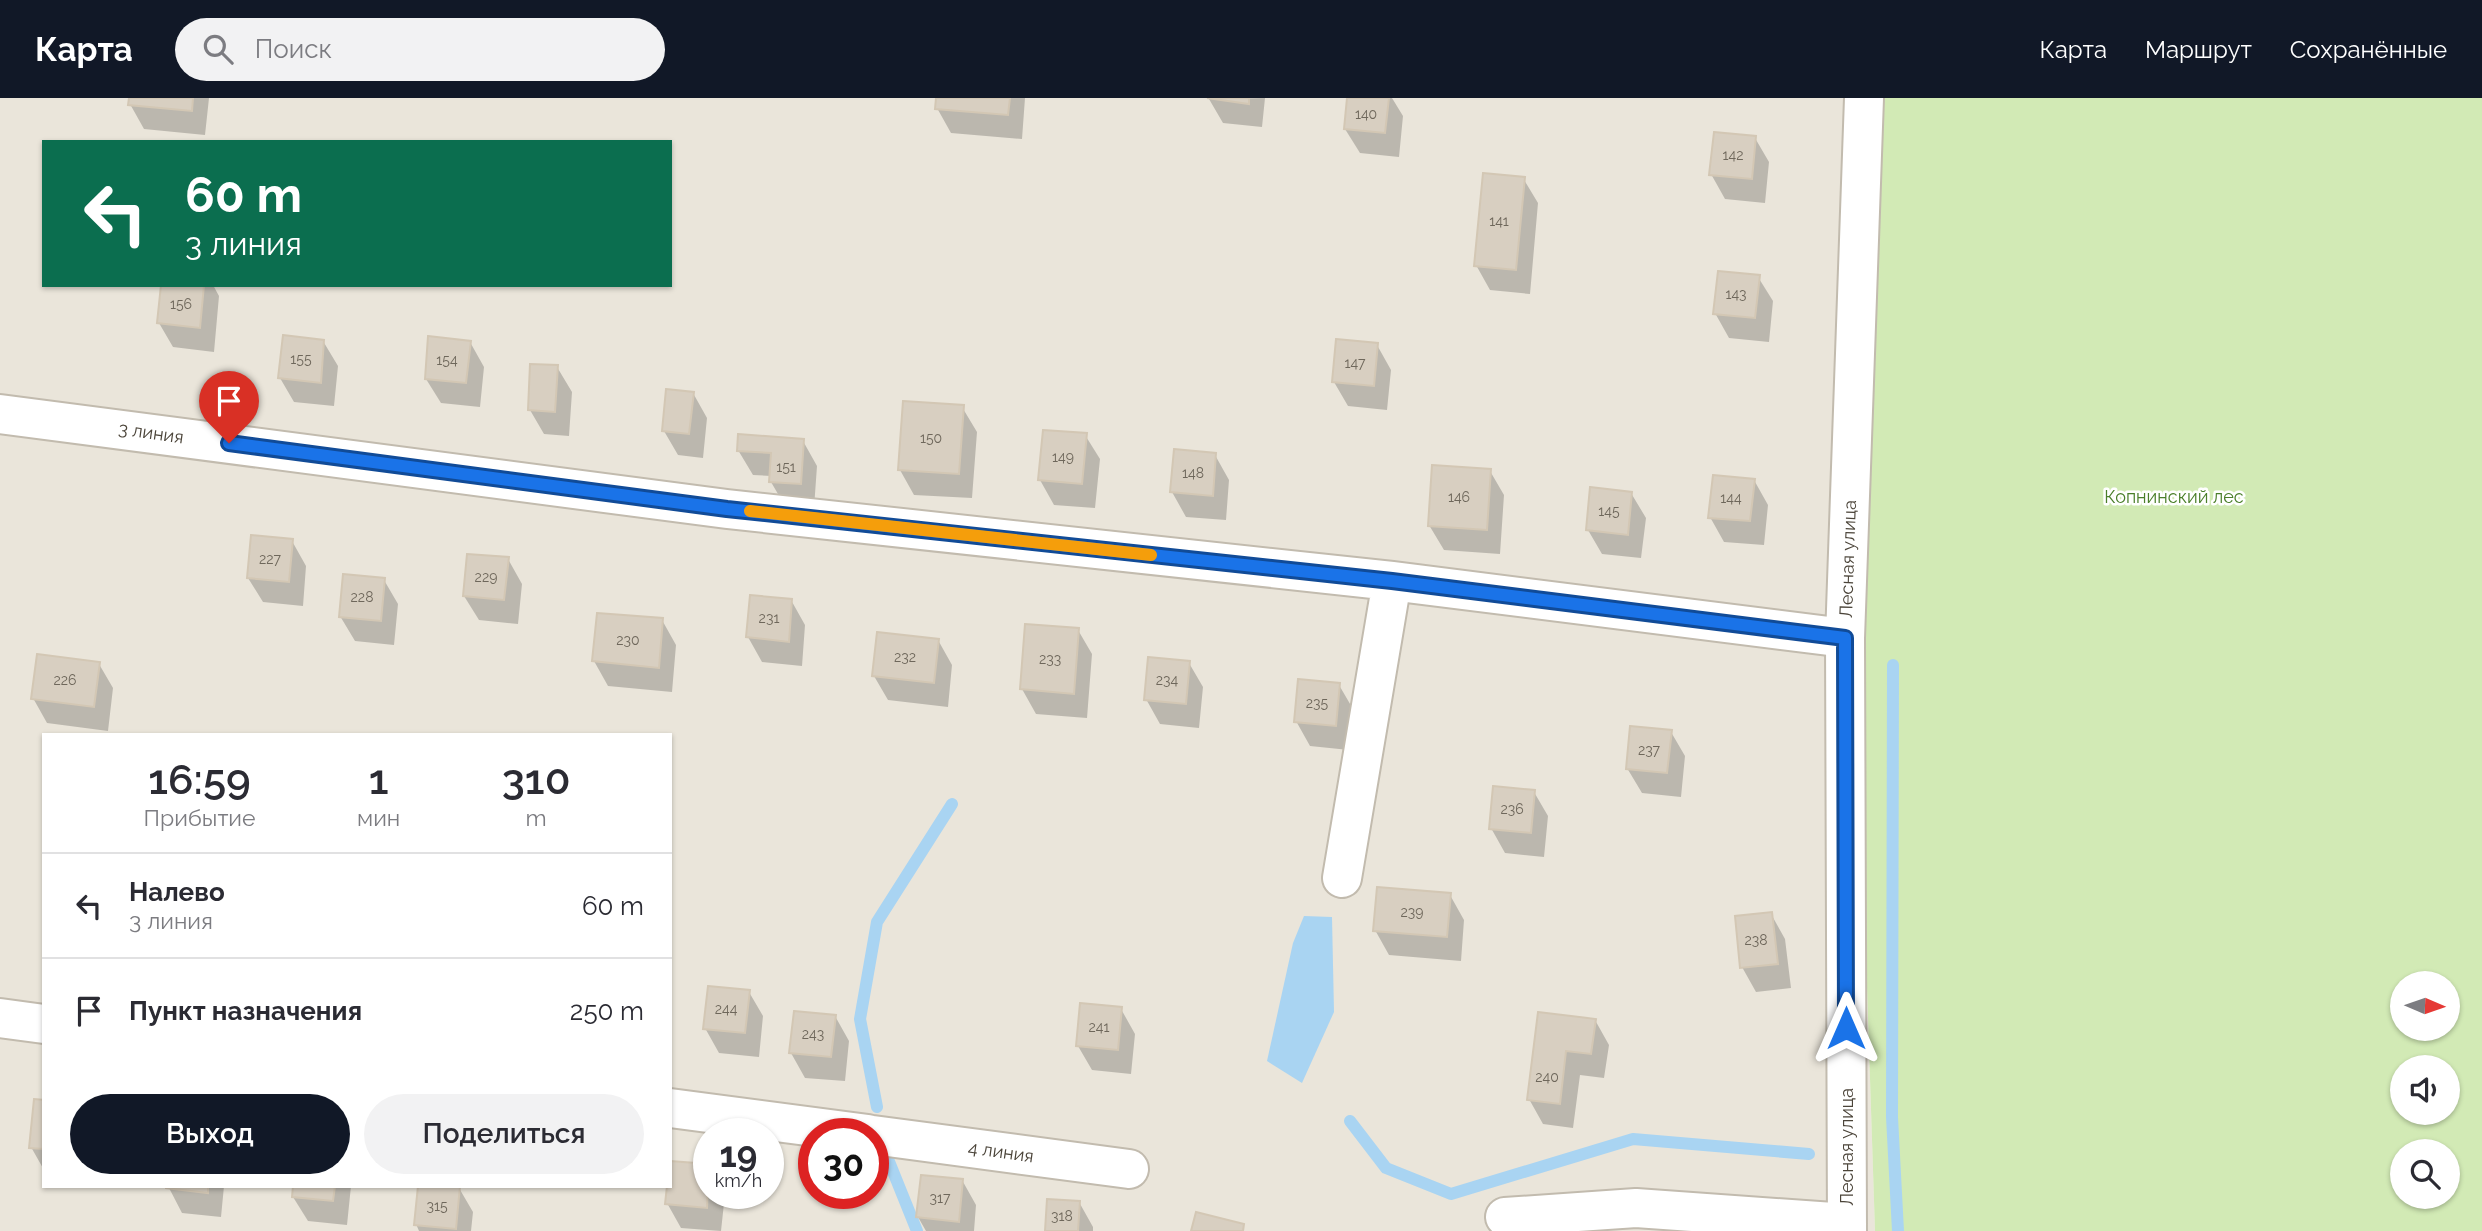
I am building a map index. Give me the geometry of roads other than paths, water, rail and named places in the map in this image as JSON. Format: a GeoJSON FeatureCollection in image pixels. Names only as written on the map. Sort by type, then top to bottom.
{"type":"FeatureCollection","features":[{"type":"Feature","properties":{"kind":"street","name":"Лесная улица"},"geometry":{"type":"LineString","coordinates":[[1847,1227],[1845,638],[1864,98]]}},
{"type":"Feature","properties":{"kind":"street","name":"3 линия"},"geometry":{"type":"LineString","coordinates":[[0,414],[727,509],[1392,581],[1845,638]]}},
{"type":"Feature","properties":{"kind":"street"},"geometry":{"type":"LineString","coordinates":[[1342,878],[1392,581]]}},
{"type":"Feature","properties":{"kind":"street"},"geometry":{"type":"LineString","coordinates":[[0,1018],[42,1024]]}},
{"type":"Feature","properties":{"kind":"street","name":"4 линия"},"geometry":{"type":"LineString","coordinates":[[672,1108],[798,1125]]}},
{"type":"Feature","properties":{"kind":"street","name":"4 линия"},"geometry":{"type":"LineString","coordinates":[[889,1136],[1129,1169]]}},
{"type":"Feature","properties":{"kind":"street"},"geometry":{"type":"LineString","coordinates":[[1505,1217],[1636,1208],[1847,1227]]}},
{"type":"Feature","properties":{"kind":"water"},"geometry":{"type":"Polygon","coordinates":[[[1304,916],[1332,917],[1334,1012],[1302,1083],[1267,1061],[1293,943],[1304,916]]]}},
{"type":"Feature","properties":{"kind":"waterway"},"geometry":{"type":"LineString","coordinates":[[1893,665],[1892,1117],[1898,1231]]}},
{"type":"Feature","properties":{"kind":"waterway"},"geometry":{"type":"LineString","coordinates":[[877,1107],[860,1019],[877,922],[952,804]]}},
{"type":"Feature","properties":{"kind":"waterway"},"geometry":{"type":"LineString","coordinates":[[1350,1121],[1386,1168],[1451,1194],[1633,1139],[1809,1154]]}},
{"type":"Feature","properties":{"kind":"waterway"},"geometry":{"type":"LineString","coordinates":[[889,1161],[917,1231]]}},
{"type":"Feature","properties":{"kind":"park label","name":"Копнинский лес"},"geometry":{"type":"Point","coordinates":[2174,497]}}]}
